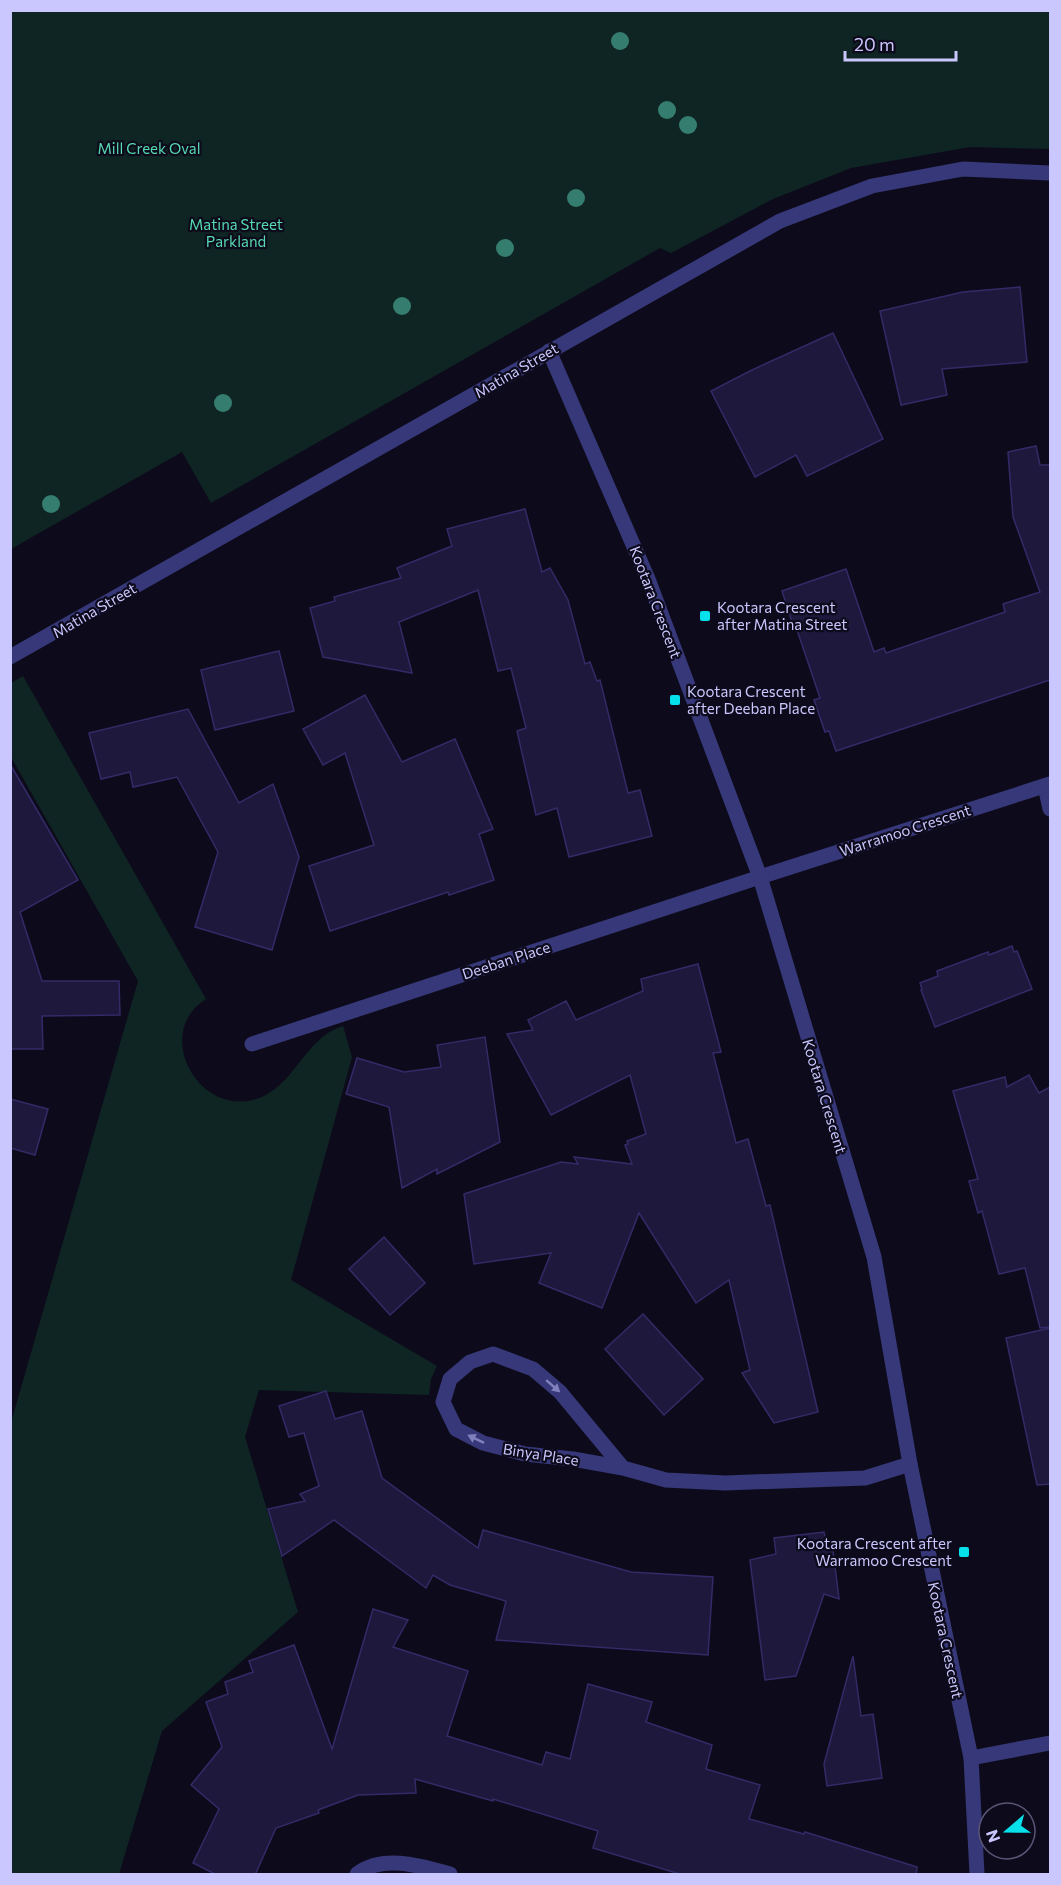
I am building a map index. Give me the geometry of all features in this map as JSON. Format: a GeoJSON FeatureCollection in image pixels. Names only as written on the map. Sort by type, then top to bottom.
{"type":"FeatureCollection","features":[{"type":"Feature","properties":{"kind":"street","name":"Matina Street"},"geometry":{"type":"LineString","coordinates":[[10,657],[780,222],[872,186],[963,169],[1050,173]]}},
{"type":"Feature","properties":{"kind":"street","name":"Kootara Crescent"},"geometry":{"type":"LineString","coordinates":[[549,351],[648,579],[760,877],[874,1257],[910,1464],[970,1758],[977,1875]]}},
{"type":"Feature","properties":{"kind":"street","name":"Warramoo Crescent"},"geometry":{"type":"LineString","coordinates":[[760,877],[1048,785]]}},
{"type":"Feature","properties":{"kind":"street"},"geometry":{"type":"LineString","coordinates":[[1048,785],[1050,809]]}},
{"type":"Feature","properties":{"kind":"street","name":"Deeban Place"},"geometry":{"type":"LineString","coordinates":[[252,1044],[760,877]]}},
{"type":"Feature","properties":{"kind":"street","name":"Binya Place"},"geometry":{"type":"LineString","coordinates":[[622,1468],[560,1392],[533,1369],[493,1354],[470,1362],[450,1379],[444,1402],[456,1429],[483,1443],[525,1454],[573,1459],[622,1468],[666,1480],[725,1483],[865,1478],[910,1464]]}},
{"type":"Feature","properties":{"kind":"street"},"geometry":{"type":"LineString","coordinates":[[970,1758],[1050,1743]]}},
{"type":"Feature","properties":{"kind":"street"},"geometry":{"type":"LineString","coordinates":[[357,1875],[366,1868],[386,1863],[420,1866],[450,1875]]}},
{"type":"Feature","properties":{"kind":"green space","name":"Matina Street Parkland"},"geometry":{"type":"Polygon","coordinates":[[[10,11],[1050,11],[1050,149],[970,147],[851,168],[773,199],[671,253],[660,248],[211,503],[182,452],[11,549],[10,11]]]}},
{"type":"Feature","properties":{"kind":"green space"},"geometry":{"type":"Polygon","coordinates":[[[23,676],[206,999],[191,1013],[183,1030],[183,1049],[188,1067],[199,1083],[214,1095],[232,1101],[253,1100],[279,1085],[318,1041],[329,1032],[343,1026],[352,1057],[291,1280],[437,1366],[431,1379],[429,1395],[259,1390],[245,1437],[298,1612],[162,1731],[119,1874],[11,1874],[10,1426],[138,981],[11,757],[11,683],[23,676]]]}},
{"type":"Feature","properties":{"kind":"building"},"geometry":{"type":"Polygon","coordinates":[[[1020,287],[1027,362],[942,369],[947,395],[901,405],[880,311],[963,292],[1020,287]]]}},
{"type":"Feature","properties":{"kind":"building"},"geometry":{"type":"Polygon","coordinates":[[[833,333],[883,439],[807,476],[796,455],[755,477],[711,391],[833,333]]]}},
{"type":"Feature","properties":{"kind":"building"},"geometry":{"type":"Polygon","coordinates":[[[1036,446],[1040,465],[1050,465],[1050,680],[836,751],[829,731],[825,732],[814,700],[820,698],[782,591],[846,569],[874,652],[884,648],[886,653],[1005,612],[1003,604],[1040,592],[1013,517],[1008,452],[1036,446]]]}},
{"type":"Feature","properties":{"kind":"building"},"geometry":{"type":"Polygon","coordinates":[[[525,509],[542,572],[550,568],[568,600],[585,664],[590,662],[597,681],[600,680],[628,793],[640,790],[652,836],[569,857],[557,808],[536,815],[517,731],[526,728],[511,668],[498,671],[478,590],[399,622],[412,673],[323,657],[310,608],[335,601],[334,597],[401,578],[397,568],[452,546],[447,529],[525,509]]]}},
{"type":"Feature","properties":{"kind":"building"},"geometry":{"type":"Polygon","coordinates":[[[279,651],[294,711],[215,730],[201,670],[279,651]]]}},
{"type":"Feature","properties":{"kind":"building"},"geometry":{"type":"Polygon","coordinates":[[[365,695],[402,762],[455,739],[493,829],[479,834],[494,880],[449,895],[448,892],[330,931],[309,866],[374,845],[345,753],[323,765],[303,729],[365,695]]]}},
{"type":"Feature","properties":{"kind":"building"},"geometry":{"type":"Polygon","coordinates":[[[188,709],[239,803],[273,784],[299,857],[272,950],[195,927],[218,852],[177,777],[133,787],[130,772],[101,779],[89,733],[188,709]]]}},
{"type":"Feature","properties":{"kind":"building"},"geometry":{"type":"Polygon","coordinates":[[[10,764],[78,880],[20,912],[42,981],[119,981],[120,1015],[42,1016],[43,1049],[10,1049],[10,764]]]}},
{"type":"Feature","properties":{"kind":"building"},"geometry":{"type":"Polygon","coordinates":[[[1012,946],[1014,952],[1017,951],[1032,989],[935,1027],[920,983],[938,976],[937,971],[988,952],[989,955],[1012,946]]]}},
{"type":"Feature","properties":{"kind":"building"},"geometry":{"type":"Polygon","coordinates":[[[698,964],[721,1052],[713,1053],[736,1143],[748,1139],[766,1206],[770,1205],[818,1412],[774,1423],[742,1373],[750,1370],[729,1280],[696,1303],[639,1213],[602,1308],[539,1283],[551,1253],[474,1264],[464,1194],[561,1162],[578,1164],[574,1157],[632,1164],[625,1145],[628,1144],[627,1141],[646,1134],[630,1075],[551,1115],[507,1034],[533,1030],[528,1020],[566,1001],[576,1020],[643,991],[641,979],[698,964]]]}},
{"type":"Feature","properties":{"kind":"building"},"geometry":{"type":"Polygon","coordinates":[[[485,1037],[500,1142],[437,1174],[437,1169],[402,1188],[389,1107],[346,1094],[357,1058],[404,1072],[441,1067],[437,1045],[485,1037]]]}},
{"type":"Feature","properties":{"kind":"building"},"geometry":{"type":"Polygon","coordinates":[[[1029,1075],[1039,1093],[1050,1087],[1050,1327],[1040,1328],[1025,1268],[999,1274],[982,1211],[978,1213],[969,1181],[978,1179],[953,1091],[1005,1077],[1007,1087],[1029,1075]]]}},
{"type":"Feature","properties":{"kind":"building"},"geometry":{"type":"Polygon","coordinates":[[[10,1099],[48,1109],[35,1155],[10,1148],[10,1099]]]}},
{"type":"Feature","properties":{"kind":"building"},"geometry":{"type":"Polygon","coordinates":[[[384,1237],[425,1283],[390,1315],[349,1269],[384,1237]]]}},
{"type":"Feature","properties":{"kind":"building"},"geometry":{"type":"Polygon","coordinates":[[[643,1314],[703,1379],[664,1415],[605,1349],[643,1314]]]}},
{"type":"Feature","properties":{"kind":"building"},"geometry":{"type":"Polygon","coordinates":[[[1050,1328],[1050,1484],[1037,1485],[1006,1338],[1050,1328]]]}},
{"type":"Feature","properties":{"kind":"building"},"geometry":{"type":"Polygon","coordinates":[[[326,1391],[335,1419],[362,1411],[382,1478],[478,1548],[483,1530],[631,1572],[713,1577],[708,1655],[496,1640],[506,1601],[450,1585],[433,1575],[426,1588],[334,1520],[282,1556],[268,1509],[305,1501],[300,1494],[319,1486],[304,1433],[289,1437],[279,1406],[326,1391]]]}},
{"type":"Feature","properties":{"kind":"building"},"geometry":{"type":"Polygon","coordinates":[[[824,1532],[826,1542],[832,1542],[839,1599],[824,1594],[796,1676],[765,1680],[750,1560],[776,1554],[774,1538],[824,1532]]]}},
{"type":"Feature","properties":{"kind":"building"},"geometry":{"type":"Polygon","coordinates":[[[373,1609],[408,1620],[393,1647],[468,1671],[447,1736],[542,1765],[546,1752],[570,1759],[588,1684],[652,1702],[646,1722],[712,1745],[706,1769],[760,1785],[749,1819],[804,1834],[805,1832],[917,1867],[916,1875],[683,1875],[593,1848],[598,1831],[493,1799],[493,1801],[415,1779],[416,1793],[358,1795],[318,1810],[319,1813],[276,1828],[255,1875],[217,1875],[193,1863],[219,1809],[191,1785],[222,1747],[206,1702],[228,1694],[225,1682],[253,1672],[249,1661],[294,1645],[332,1749],[373,1609]]]}},
{"type":"Feature","properties":{"kind":"building"},"geometry":{"type":"Polygon","coordinates":[[[853,1656],[861,1716],[873,1714],[882,1778],[827,1786],[824,1764],[853,1656]]]}},
{"type":"Feature","properties":{"kind":"place","name":"Kootara Crescent after Matina Street"},"geometry":{"type":"Point","coordinates":[705,616]}},
{"type":"Feature","properties":{"kind":"place","name":"Kootara Crescent after Deeban Place"},"geometry":{"type":"Point","coordinates":[675,700]}},
{"type":"Feature","properties":{"kind":"place","name":"Kootara Crescent after Warramoo Crescent"},"geometry":{"type":"Point","coordinates":[964,1552]}},
{"type":"Feature","properties":{"kind":"park label","name":"Mill Creek Oval"},"geometry":{"type":"Point","coordinates":[149,148]}}]}
